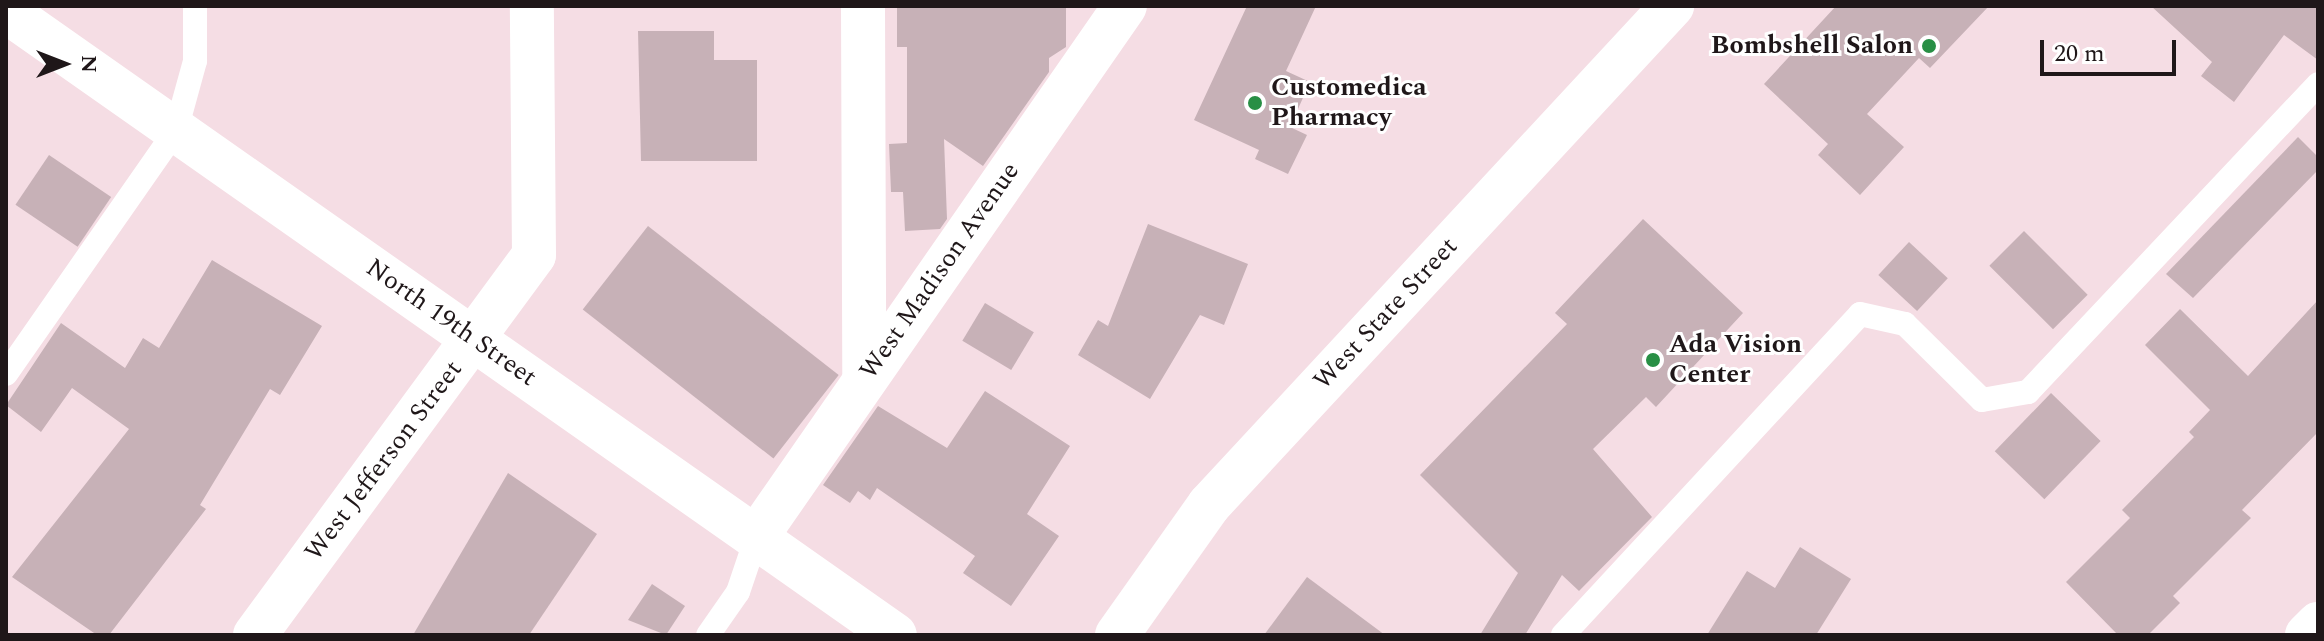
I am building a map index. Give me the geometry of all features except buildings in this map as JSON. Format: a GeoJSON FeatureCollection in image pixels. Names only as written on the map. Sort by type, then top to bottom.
{"type":"FeatureCollection","features":[{"type":"Feature","properties":{"kind":"street","name":"West Jefferson Street"},"geometry":{"type":"LineString","coordinates":[[255,635],[534,255],[532,6]]}},
{"type":"Feature","properties":{"kind":"street"},"geometry":{"type":"LineString","coordinates":[[863,6],[864,376]]}},
{"type":"Feature","properties":{"kind":"street","name":"West Madison Avenue"},"geometry":{"type":"LineString","coordinates":[[757,536],[864,376],[1125,6]]}},
{"type":"Feature","properties":{"kind":"street","name":"West State Street"},"geometry":{"type":"LineString","coordinates":[[1117,635],[1209,505],[1672,6]]}},
{"type":"Feature","properties":{"kind":"street","name":"North 19th Street"},"geometry":{"type":"LineString","coordinates":[[6,11],[895,635]]}},
{"type":"Feature","properties":{"kind":"street"},"geometry":{"type":"LineString","coordinates":[[2307,635],[2318,624]]}},
{"type":"Feature","properties":{"kind":"lane"},"geometry":{"type":"LineString","coordinates":[[6,374],[176,130],[195,61],[195,6]]}},
{"type":"Feature","properties":{"kind":"lane"},"geometry":{"type":"LineString","coordinates":[[1563,635],[1860,314],[1905,324],[1982,400],[2028,392],[2318,84]]}},
{"type":"Feature","properties":{"kind":"lane"},"geometry":{"type":"LineString","coordinates":[[708,635],[738,592],[757,536]]}},
{"type":"Feature","properties":{"kind":"place","name":"Bombshell Salon"},"geometry":{"type":"Point","coordinates":[1929,46]}},
{"type":"Feature","properties":{"kind":"place","name":"Customedica Pharmacy"},"geometry":{"type":"Point","coordinates":[1255,103]}},
{"type":"Feature","properties":{"kind":"place","name":"Ada Vision Center"},"geometry":{"type":"Point","coordinates":[1653,360]}}]}
